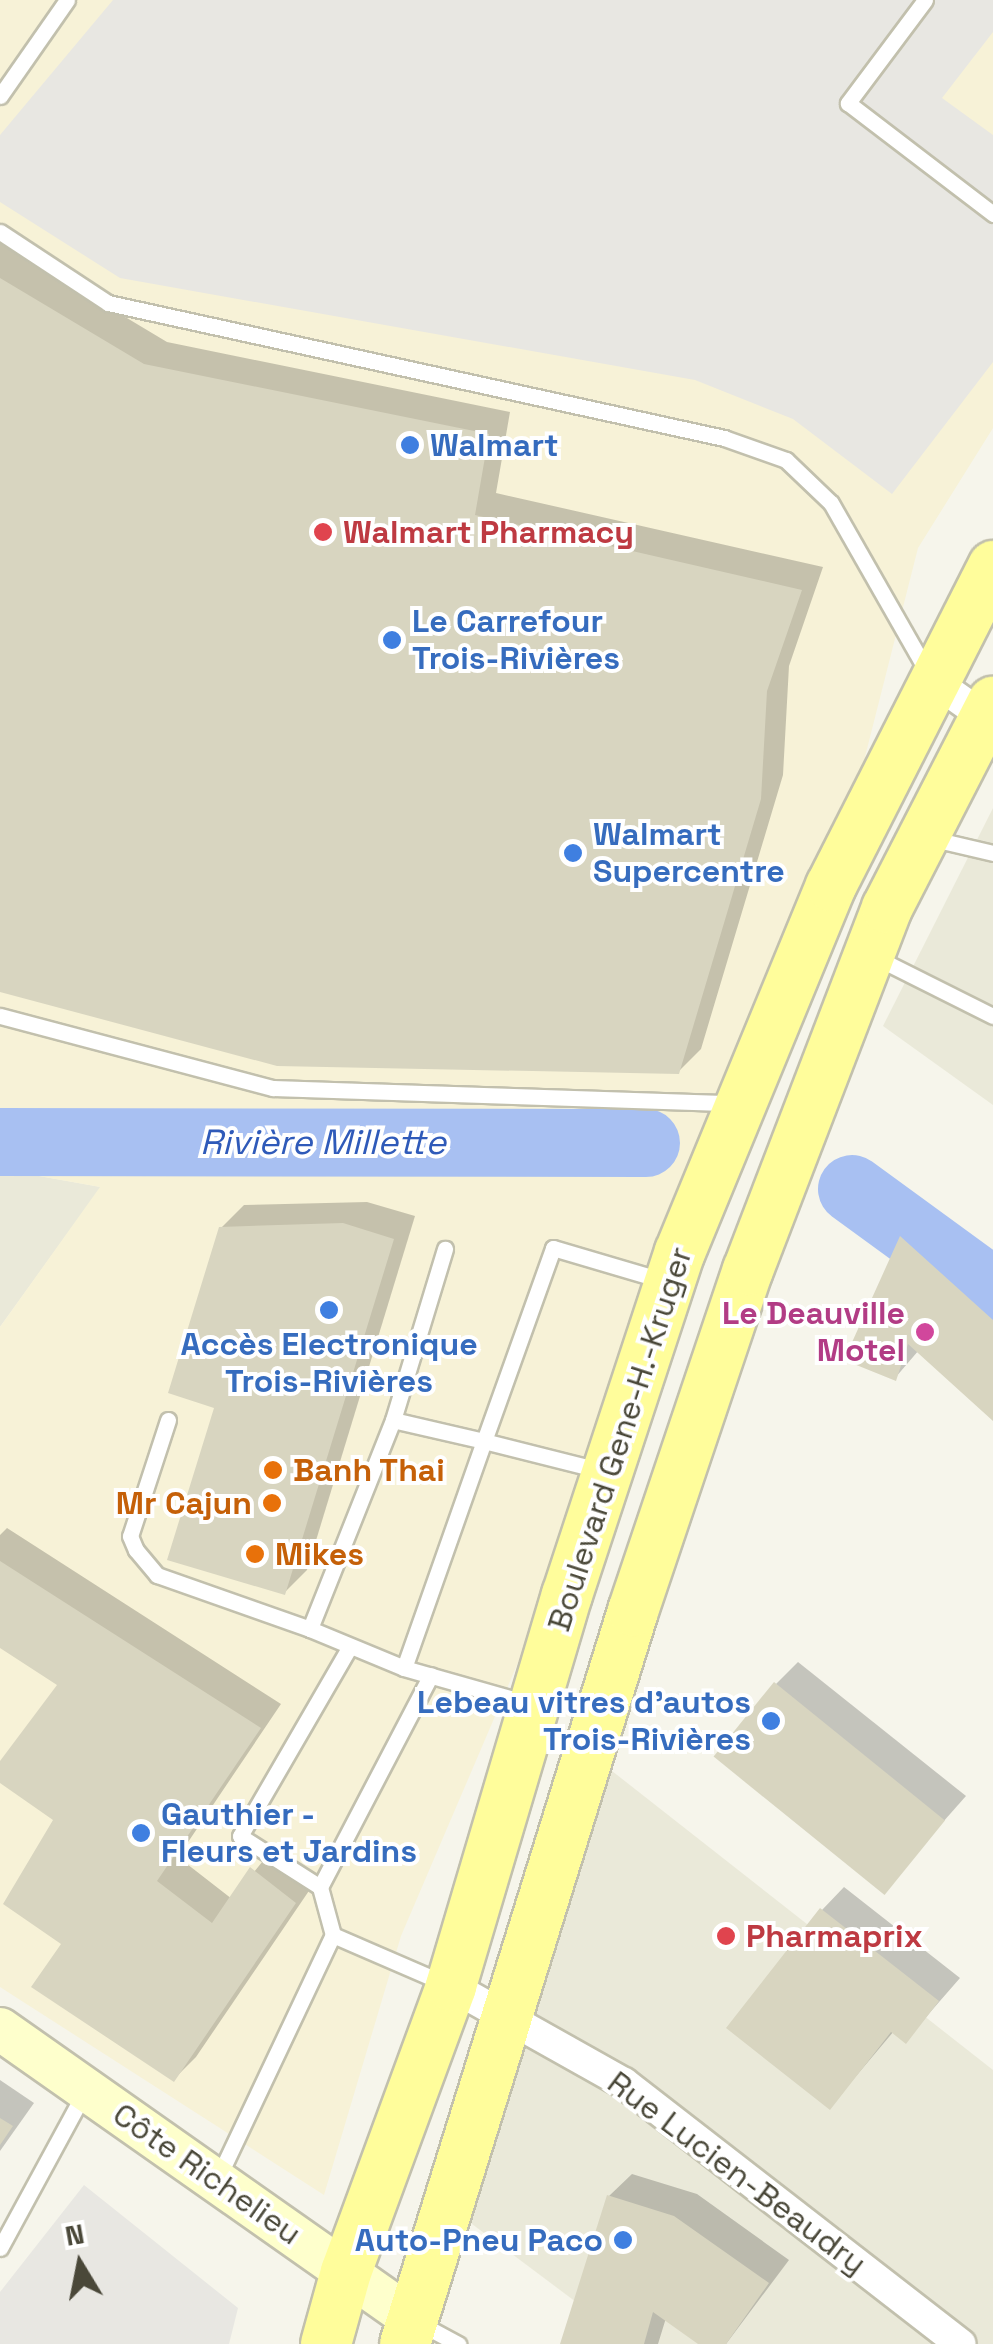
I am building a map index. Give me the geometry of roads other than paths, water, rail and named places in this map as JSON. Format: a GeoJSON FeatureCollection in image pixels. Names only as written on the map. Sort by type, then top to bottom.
{"type":"FeatureCollection","features":[{"type":"Feature","properties":{"kind":"main road","name":"Boulevard Gene-H.-Kruger"},"geometry":{"type":"LineString","coordinates":[[326,2344],[346,2272],[451,1986],[534,1704],[670,1283],[830,886],[931,679],[993,566]]}},
{"type":"Feature","properties":{"kind":"main road","name":"Boulevard Gene-H.-Kruger"},"geometry":{"type":"LineString","coordinates":[[410,2332],[742,1289],[870,955],[924,836],[990,714]]}},
{"type":"Feature","properties":{"kind":"street"},"geometry":{"type":"LineString","coordinates":[[931,679],[990,714]]}},
{"type":"Feature","properties":{"kind":"street","name":"Rue Lucien-Beaudry"},"geometry":{"type":"LineString","coordinates":[[451,1986],[624,2083],[962,2344]]}},
{"type":"Feature","properties":{"kind":"street","name":"Côte Richelieu"},"geometry":{"type":"LineString","coordinates":[[0,2029],[346,2272],[410,2332]]}},
{"type":"Feature","properties":{"kind":"lane"},"geometry":{"type":"LineString","coordinates":[[0,96],[67,0]]}},
{"type":"Feature","properties":{"kind":"lane"},"geometry":{"type":"LineString","coordinates":[[925,0],[848,103],[993,214]]}},
{"type":"Feature","properties":{"kind":"lane"},"geometry":{"type":"LineString","coordinates":[[0,232],[108,303],[724,438],[786,460],[831,503],[931,679]]}},
{"type":"Feature","properties":{"kind":"lane"},"geometry":{"type":"LineString","coordinates":[[924,836],[993,853]]}},
{"type":"Feature","properties":{"kind":"lane"},"geometry":{"type":"LineString","coordinates":[[870,955],[993,1016]]}},
{"type":"Feature","properties":{"kind":"lane"},"geometry":{"type":"LineString","coordinates":[[0,1016],[272,1088],[741,1104]]}},
{"type":"Feature","properties":{"kind":"lane"},"geometry":{"type":"LineString","coordinates":[[404,1668],[553,1248],[670,1283]]}},
{"type":"Feature","properties":{"kind":"lane"},"geometry":{"type":"LineString","coordinates":[[310,1629],[393,1420],[445,1249]]}},
{"type":"Feature","properties":{"kind":"lane"},"geometry":{"type":"LineString","coordinates":[[168,1420],[130,1536],[136,1550],[157,1575],[310,1629],[404,1668],[534,1704]]}},
{"type":"Feature","properties":{"kind":"lane"},"geometry":{"type":"LineString","coordinates":[[393,1420],[607,1472]]}},
{"type":"Feature","properties":{"kind":"lane"},"geometry":{"type":"LineString","coordinates":[[217,2180],[333,1934],[320,1886],[240,1836],[348,1648]]}},
{"type":"Feature","properties":{"kind":"lane"},"geometry":{"type":"LineString","coordinates":[[320,1886],[431,1675]]}},
{"type":"Feature","properties":{"kind":"lane"},"geometry":{"type":"LineString","coordinates":[[333,1934],[451,1986]]}},
{"type":"Feature","properties":{"kind":"lane"},"geometry":{"type":"LineString","coordinates":[[0,2248],[86,2089]]}},
{"type":"Feature","properties":{"kind":"lane"},"geometry":{"type":"LineString","coordinates":[[410,2332],[458,2344]]}},
{"type":"Feature","properties":{"kind":"waterway","name":"Rivière Millette"},"geometry":{"type":"LineString","coordinates":[[0,1142],[646,1143]]}},
{"type":"Feature","properties":{"kind":"waterway","name":"Rivière Millette"},"geometry":{"type":"LineString","coordinates":[[852,1189],[993,1292]]}},
{"type":"Feature","properties":{"kind":"place","name":"Walmart"},"geometry":{"type":"Point","coordinates":[410,445]}},
{"type":"Feature","properties":{"kind":"place","name":"Walmart Pharmacy"},"geometry":{"type":"Point","coordinates":[323,532]}},
{"type":"Feature","properties":{"kind":"place","name":"Le Carrefour Trois-Rivières"},"geometry":{"type":"Point","coordinates":[392,640]}},
{"type":"Feature","properties":{"kind":"place","name":"Walmart Supercentre"},"geometry":{"type":"Point","coordinates":[573,853]}},
{"type":"Feature","properties":{"kind":"place","name":"Accès Electronique Trois-Rivières"},"geometry":{"type":"Point","coordinates":[329,1310]}},
{"type":"Feature","properties":{"kind":"place","name":"Le Deauville Motel"},"geometry":{"type":"Point","coordinates":[925,1332]}},
{"type":"Feature","properties":{"kind":"place","name":"Banh Thai"},"geometry":{"type":"Point","coordinates":[273,1470]}},
{"type":"Feature","properties":{"kind":"place","name":"Mr Cajun"},"geometry":{"type":"Point","coordinates":[272,1503]}},
{"type":"Feature","properties":{"kind":"place","name":"Mikes"},"geometry":{"type":"Point","coordinates":[255,1554]}},
{"type":"Feature","properties":{"kind":"place","name":"Lebeau vitres d'autos Trois-Rivières"},"geometry":{"type":"Point","coordinates":[771,1721]}},
{"type":"Feature","properties":{"kind":"place","name":"Gauthier - Fleurs et Jardins"},"geometry":{"type":"Point","coordinates":[141,1833]}},
{"type":"Feature","properties":{"kind":"place","name":"Pharmaprix"},"geometry":{"type":"Point","coordinates":[726,1936]}},
{"type":"Feature","properties":{"kind":"place","name":"Auto-Pneu Paco"},"geometry":{"type":"Point","coordinates":[623,2240]}}]}
